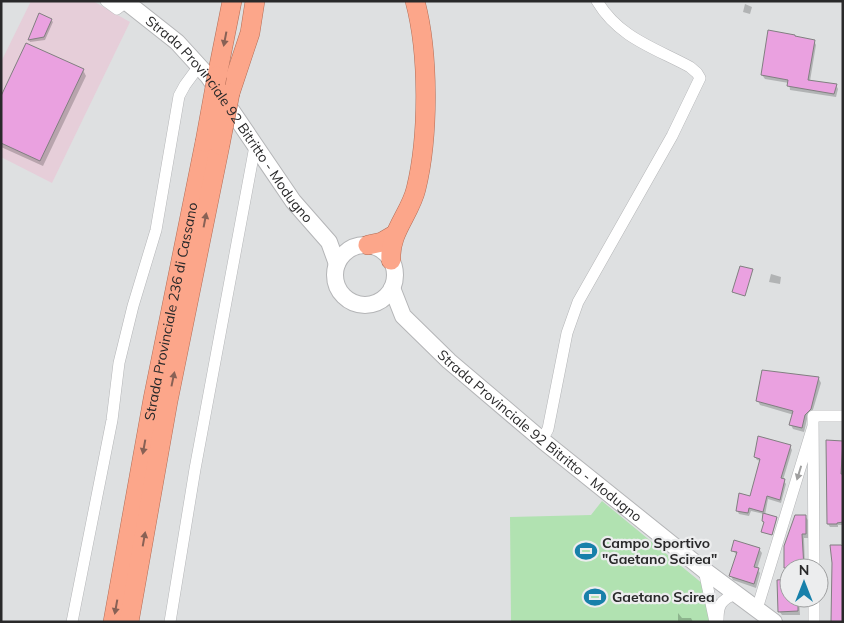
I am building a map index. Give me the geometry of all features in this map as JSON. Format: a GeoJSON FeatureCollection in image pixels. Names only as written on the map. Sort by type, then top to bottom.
{"type":"FeatureCollection","features":[{"type":"Feature","properties":{"kind":"highway","name":"Strada Provinciale 236 di Cassano"},"geometry":{"type":"LineString","coordinates":[[129,622],[212,143],[217,76],[232,1]]}},
{"type":"Feature","properties":{"kind":"highway","name":"Strada Provinciale 236 di Cassano"},"geometry":{"type":"LineString","coordinates":[[113,622],[153,398],[212,143],[230,93],[247,1]]}},
{"type":"Feature","properties":{"kind":"highway"},"geometry":{"type":"LineString","coordinates":[[230,93],[250,33],[255,1]]}},
{"type":"Feature","properties":{"kind":"highway"},"geometry":{"type":"LineString","coordinates":[[391,260],[391,245],[394,235],[410,206],[416,190],[424,133],[425,80],[415,1]]}},
{"type":"Feature","properties":{"kind":"highway"},"geometry":{"type":"LineString","coordinates":[[361,246],[382,242],[394,235]]}},
{"type":"Feature","properties":{"kind":"main road","name":"Strada Provinciale 92 Bitritto - Modugno"},"geometry":{"type":"LineString","coordinates":[[125,2],[177,42],[208,76],[292,201],[329,242]]}},
{"type":"Feature","properties":{"kind":"main road"},"geometry":{"type":"LineString","coordinates":[[329,242],[341,246],[377,248],[391,260],[394,269],[392,288],[386,296],[368,304]]}},
{"type":"Feature","properties":{"kind":"main road"},"geometry":{"type":"LineString","coordinates":[[329,242],[337,264]]}},
{"type":"Feature","properties":{"kind":"main road"},"geometry":{"type":"LineString","coordinates":[[361,246],[341,257],[337,264],[336,284],[341,293],[349,300],[358,304],[381,306],[403,316]]}},
{"type":"Feature","properties":{"kind":"main road"},"geometry":{"type":"LineString","coordinates":[[392,288],[403,316]]}},
{"type":"Feature","properties":{"kind":"main road","name":"Strada Provinciale 92 Bitritto - Modugno"},"geometry":{"type":"LineString","coordinates":[[403,316],[449,362],[542,440],[704,570],[774,622]]}},
{"type":"Feature","properties":{"kind":"street"},"geometry":{"type":"LineString","coordinates":[[106,1],[117,9],[125,2]]}},
{"type":"Feature","properties":{"kind":"street"},"geometry":{"type":"LineString","coordinates":[[542,440],[548,429],[567,333],[578,302],[672,136],[700,78],[690,68],[639,42],[619,28],[603,11],[597,1]]}},
{"type":"Feature","properties":{"kind":"street"},"geometry":{"type":"LineString","coordinates":[[72,622],[112,420],[119,363],[133,306],[156,230],[179,96],[199,66]]}},
{"type":"Feature","properties":{"kind":"street"},"geometry":{"type":"LineString","coordinates":[[170,622],[195,469],[255,146]]}},
{"type":"Feature","properties":{"kind":"street"},"geometry":{"type":"LineString","coordinates":[[813,421],[843,416]]}},
{"type":"Feature","properties":{"kind":"street"},"geometry":{"type":"LineString","coordinates":[[813,421],[814,558]]}},
{"type":"Feature","properties":{"kind":"street"},"geometry":{"type":"LineString","coordinates":[[757,609],[813,421]]}},
{"type":"Feature","properties":{"kind":"street"},"geometry":{"type":"LineString","coordinates":[[704,570],[717,622]]}},
{"type":"Feature","properties":{"kind":"street"},"geometry":{"type":"LineString","coordinates":[[717,622],[719,606],[723,600],[735,594]]}},
{"type":"Feature","properties":{"kind":"street"},"geometry":{"type":"LineString","coordinates":[[814,608],[814,622]]}},
{"type":"Feature","properties":{"kind":"shaded area"},"geometry":{"type":"Polygon","coordinates":[[[31,1],[93,1],[130,22],[52,183],[1,157],[1,62],[31,1]]]}},
{"type":"Feature","properties":{"kind":"green space","name":"Campo Sportivo \"Gaetano Scirea\""},"geometry":{"type":"Polygon","coordinates":[[[602,501],[703,584],[713,622],[511,622],[510,517],[591,515],[602,501]]]}},
{"type":"Feature","properties":{"kind":"building"},"geometry":{"type":"Polygon","coordinates":[[[39,13],[52,19],[44,37],[28,40],[39,13]]]}},
{"type":"Feature","properties":{"kind":"building"},"geometry":{"type":"Polygon","coordinates":[[[768,30],[815,40],[808,80],[837,84],[834,94],[787,86],[788,80],[761,75],[768,30]]]}},
{"type":"Feature","properties":{"kind":"building"},"geometry":{"type":"Polygon","coordinates":[[[26,43],[84,69],[40,161],[1,143],[1,96],[26,43]]]}},
{"type":"Feature","properties":{"kind":"building"},"geometry":{"type":"Polygon","coordinates":[[[740,266],[753,269],[745,296],[732,292],[740,266]]]}},
{"type":"Feature","properties":{"kind":"building"},"geometry":{"type":"Polygon","coordinates":[[[762,370],[819,377],[811,409],[805,415],[802,428],[789,425],[793,411],[756,401],[762,370]]]}},
{"type":"Feature","properties":{"kind":"building"},"geometry":{"type":"Polygon","coordinates":[[[758,436],[791,445],[781,478],[785,479],[780,500],[767,496],[763,512],[749,508],[748,513],[736,511],[739,493],[750,496],[760,459],[754,457],[758,436]]]}},
{"type":"Feature","properties":{"kind":"building"},"geometry":{"type":"Polygon","coordinates":[[[826,440],[843,441],[841,474],[843,474],[843,522],[837,524],[827,524],[826,440]]]}},
{"type":"Feature","properties":{"kind":"building"},"geometry":{"type":"Polygon","coordinates":[[[763,513],[777,517],[772,535],[761,532],[764,522],[762,521],[763,513]]]}},
{"type":"Feature","properties":{"kind":"building"},"geometry":{"type":"Polygon","coordinates":[[[795,515],[806,515],[806,534],[802,534],[803,558],[784,558],[784,546],[795,515]]]}},
{"type":"Feature","properties":{"kind":"building"},"geometry":{"type":"Polygon","coordinates":[[[734,540],[760,548],[754,567],[759,568],[754,584],[729,576],[737,552],[731,551],[734,540]]]}},
{"type":"Feature","properties":{"kind":"building"},"geometry":{"type":"Polygon","coordinates":[[[830,545],[843,546],[843,622],[831,622],[832,563],[830,545]]]}},
{"type":"Feature","properties":{"kind":"building"},"geometry":{"type":"Polygon","coordinates":[[[777,580],[779,580],[779,608],[798,608],[798,611],[778,612],[777,580]]]}},
{"type":"Feature","properties":{"kind":"place","name":"Campo Sportivo \"Gaetano Scirea\""},"geometry":{"type":"Point","coordinates":[586,551]}},
{"type":"Feature","properties":{"kind":"place","name":"Gaetano Scirea"},"geometry":{"type":"Point","coordinates":[595,597]}}]}
